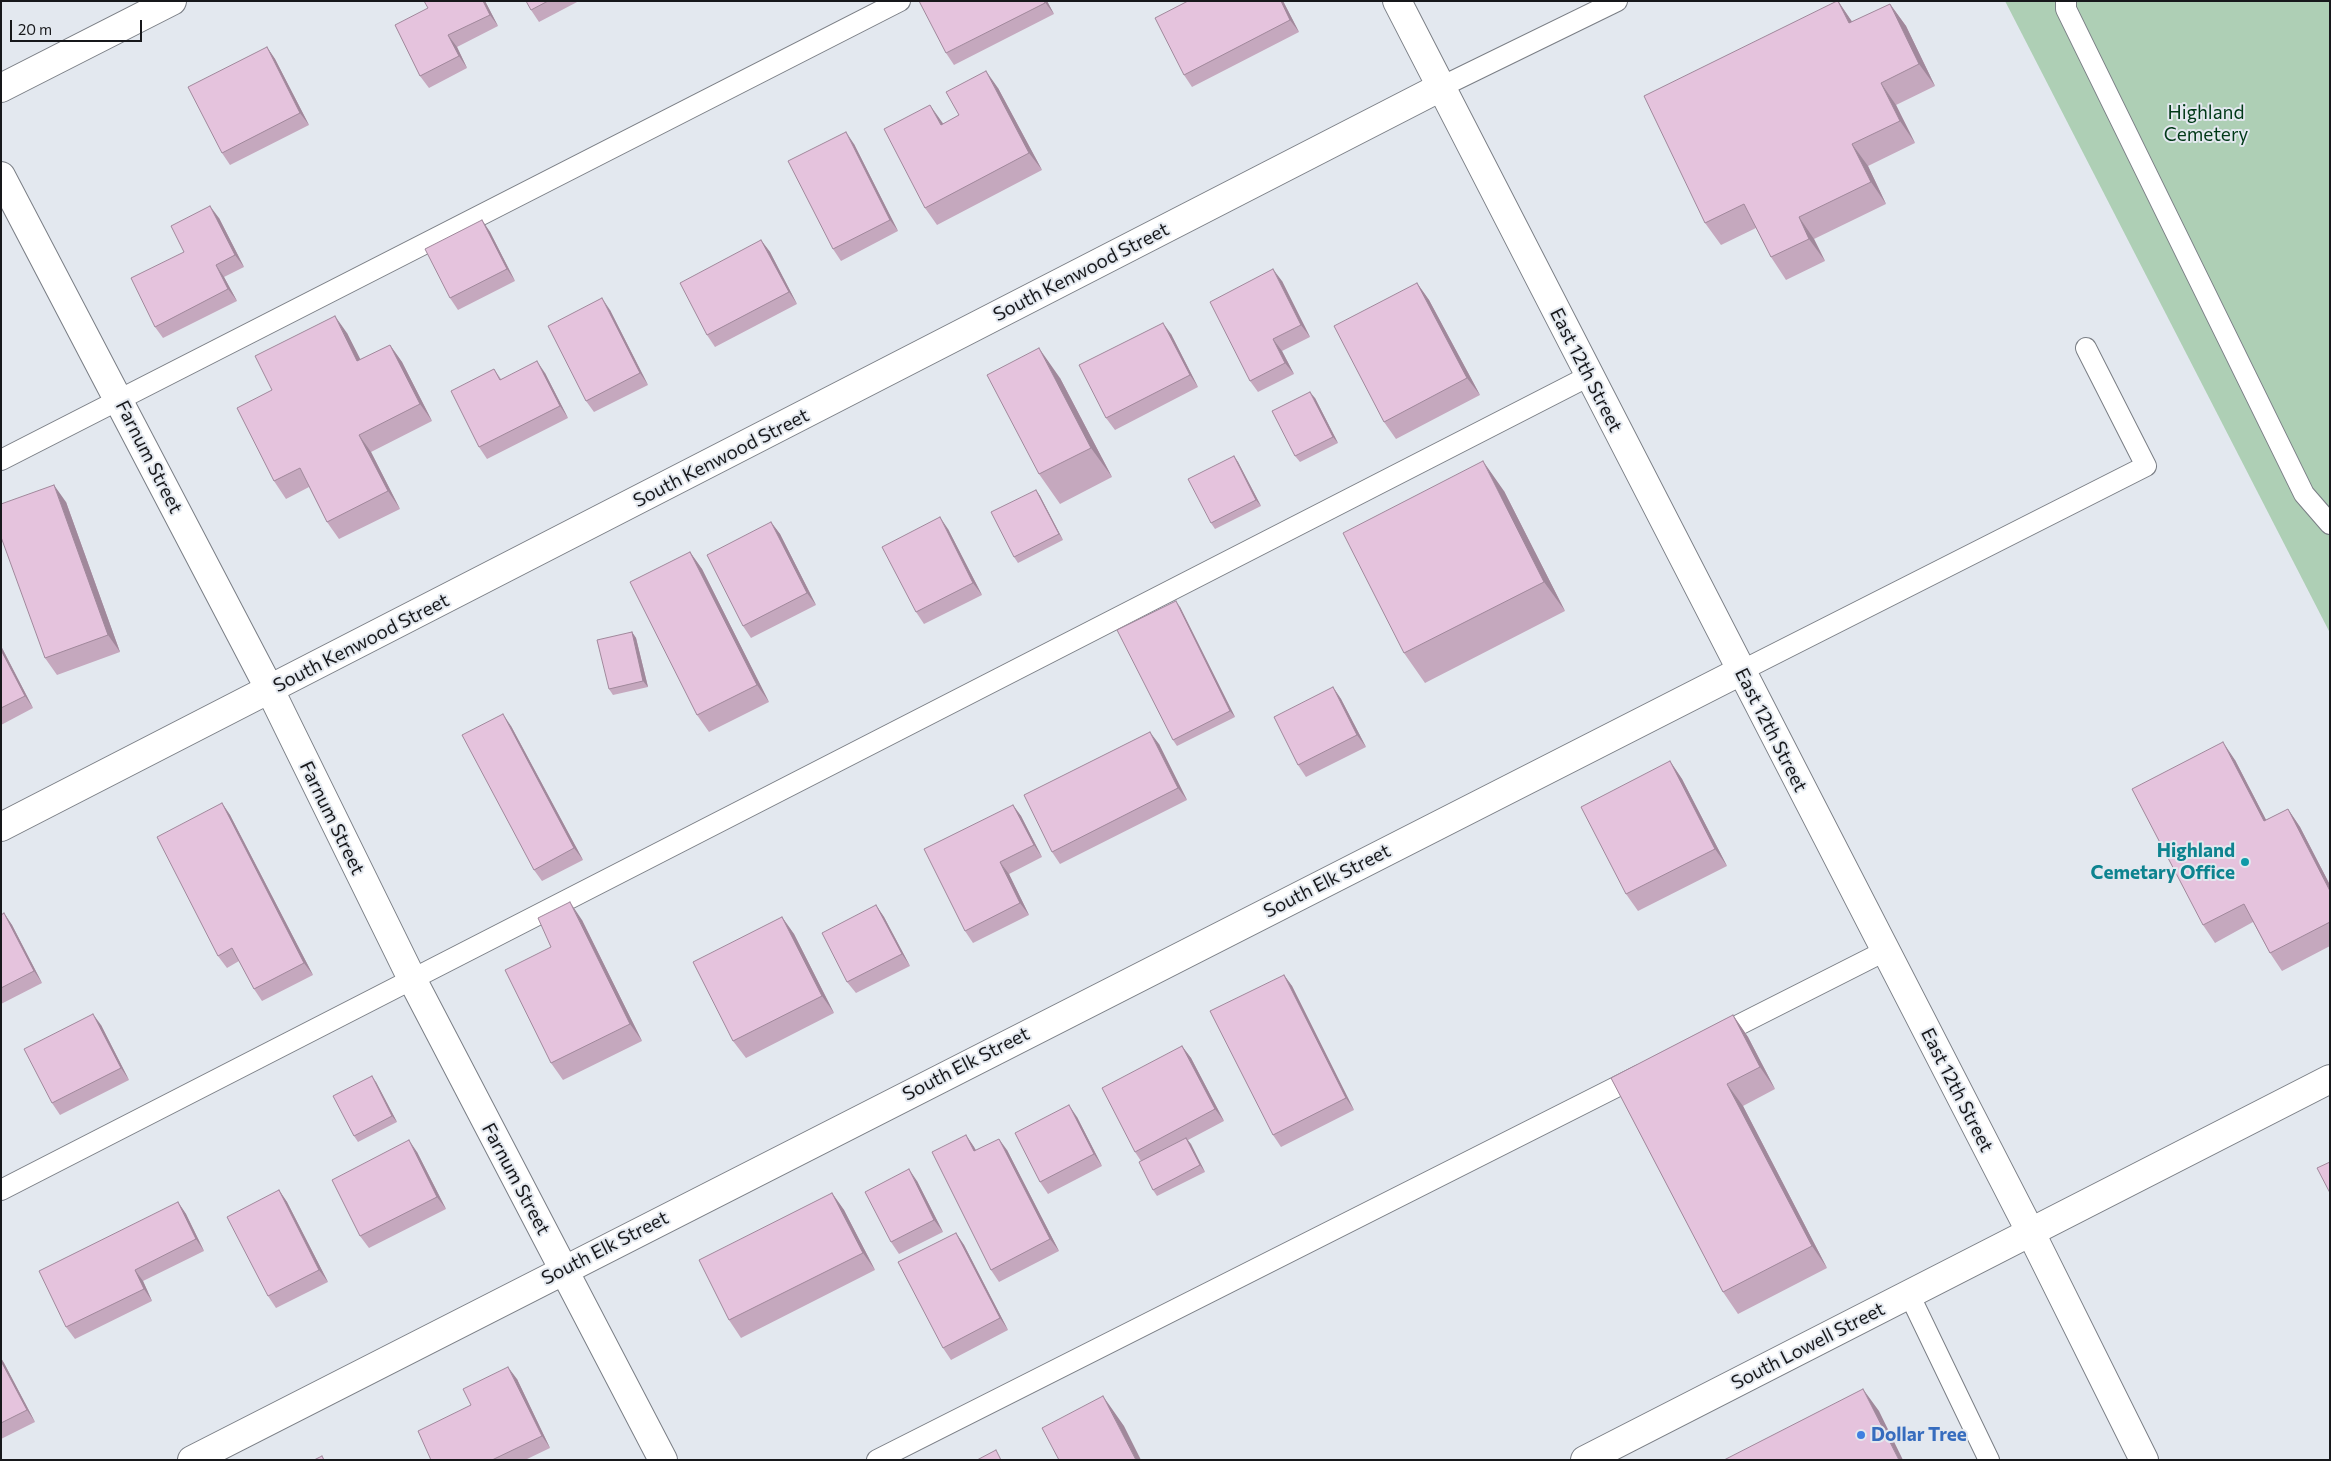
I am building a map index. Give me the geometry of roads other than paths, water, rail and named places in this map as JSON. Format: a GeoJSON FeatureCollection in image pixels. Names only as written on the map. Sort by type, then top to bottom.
{"type":"FeatureCollection","features":[{"type":"Feature","properties":{"kind":"street"},"geometry":{"type":"LineString","coordinates":[[1,88],[172,1]]}},
{"type":"Feature","properties":{"kind":"street","name":"East 12th Street"},"geometry":{"type":"LineString","coordinates":[[1397,1],[2030,1231],[2144,1460]]}},
{"type":"Feature","properties":{"kind":"street","name":"South Kenwood Street"},"geometry":{"type":"LineString","coordinates":[[1,827],[1441,86]]}},
{"type":"Feature","properties":{"kind":"street","name":"Farnum Street"},"geometry":{"type":"LineString","coordinates":[[1,176],[120,400],[270,690],[412,979],[663,1460]]}},
{"type":"Feature","properties":{"kind":"street","name":"South Elk Street"},"geometry":{"type":"LineString","coordinates":[[192,1460],[563,1269],[1741,671]]}},
{"type":"Feature","properties":{"kind":"street","name":"South Lowell Street"},"geometry":{"type":"LineString","coordinates":[[1585,1460],[2330,1079]]}},
{"type":"Feature","properties":{"kind":"lane"},"geometry":{"type":"LineString","coordinates":[[1,460],[900,1]]}},
{"type":"Feature","properties":{"kind":"lane"},"geometry":{"type":"LineString","coordinates":[[1441,86],[1617,1]]}},
{"type":"Feature","properties":{"kind":"lane"},"geometry":{"type":"LineString","coordinates":[[2066,1],[2066,9],[2304,494],[2330,524]]}},
{"type":"Feature","properties":{"kind":"lane"},"geometry":{"type":"LineString","coordinates":[[1741,671],[2146,466],[2086,348]]}},
{"type":"Feature","properties":{"kind":"lane"},"geometry":{"type":"LineString","coordinates":[[1,1190],[1589,376]]}},
{"type":"Feature","properties":{"kind":"lane"},"geometry":{"type":"LineString","coordinates":[[1700,1045],[1885,951]]}},
{"type":"Feature","properties":{"kind":"lane"},"geometry":{"type":"LineString","coordinates":[[877,1460],[1656,1067]]}},
{"type":"Feature","properties":{"kind":"lane"},"geometry":{"type":"LineString","coordinates":[[1909,1294],[1989,1460]]}},
{"type":"Feature","properties":{"kind":"place","name":"Highland Cemetary Office"},"geometry":{"type":"Point","coordinates":[2245,862]}},
{"type":"Feature","properties":{"kind":"place","name":"Dollar Tree"},"geometry":{"type":"Point","coordinates":[1861,1435]}},
{"type":"Feature","properties":{"kind":"park label","name":"Highland Cemetery"},"geometry":{"type":"Point","coordinates":[2206,124]}}]}
